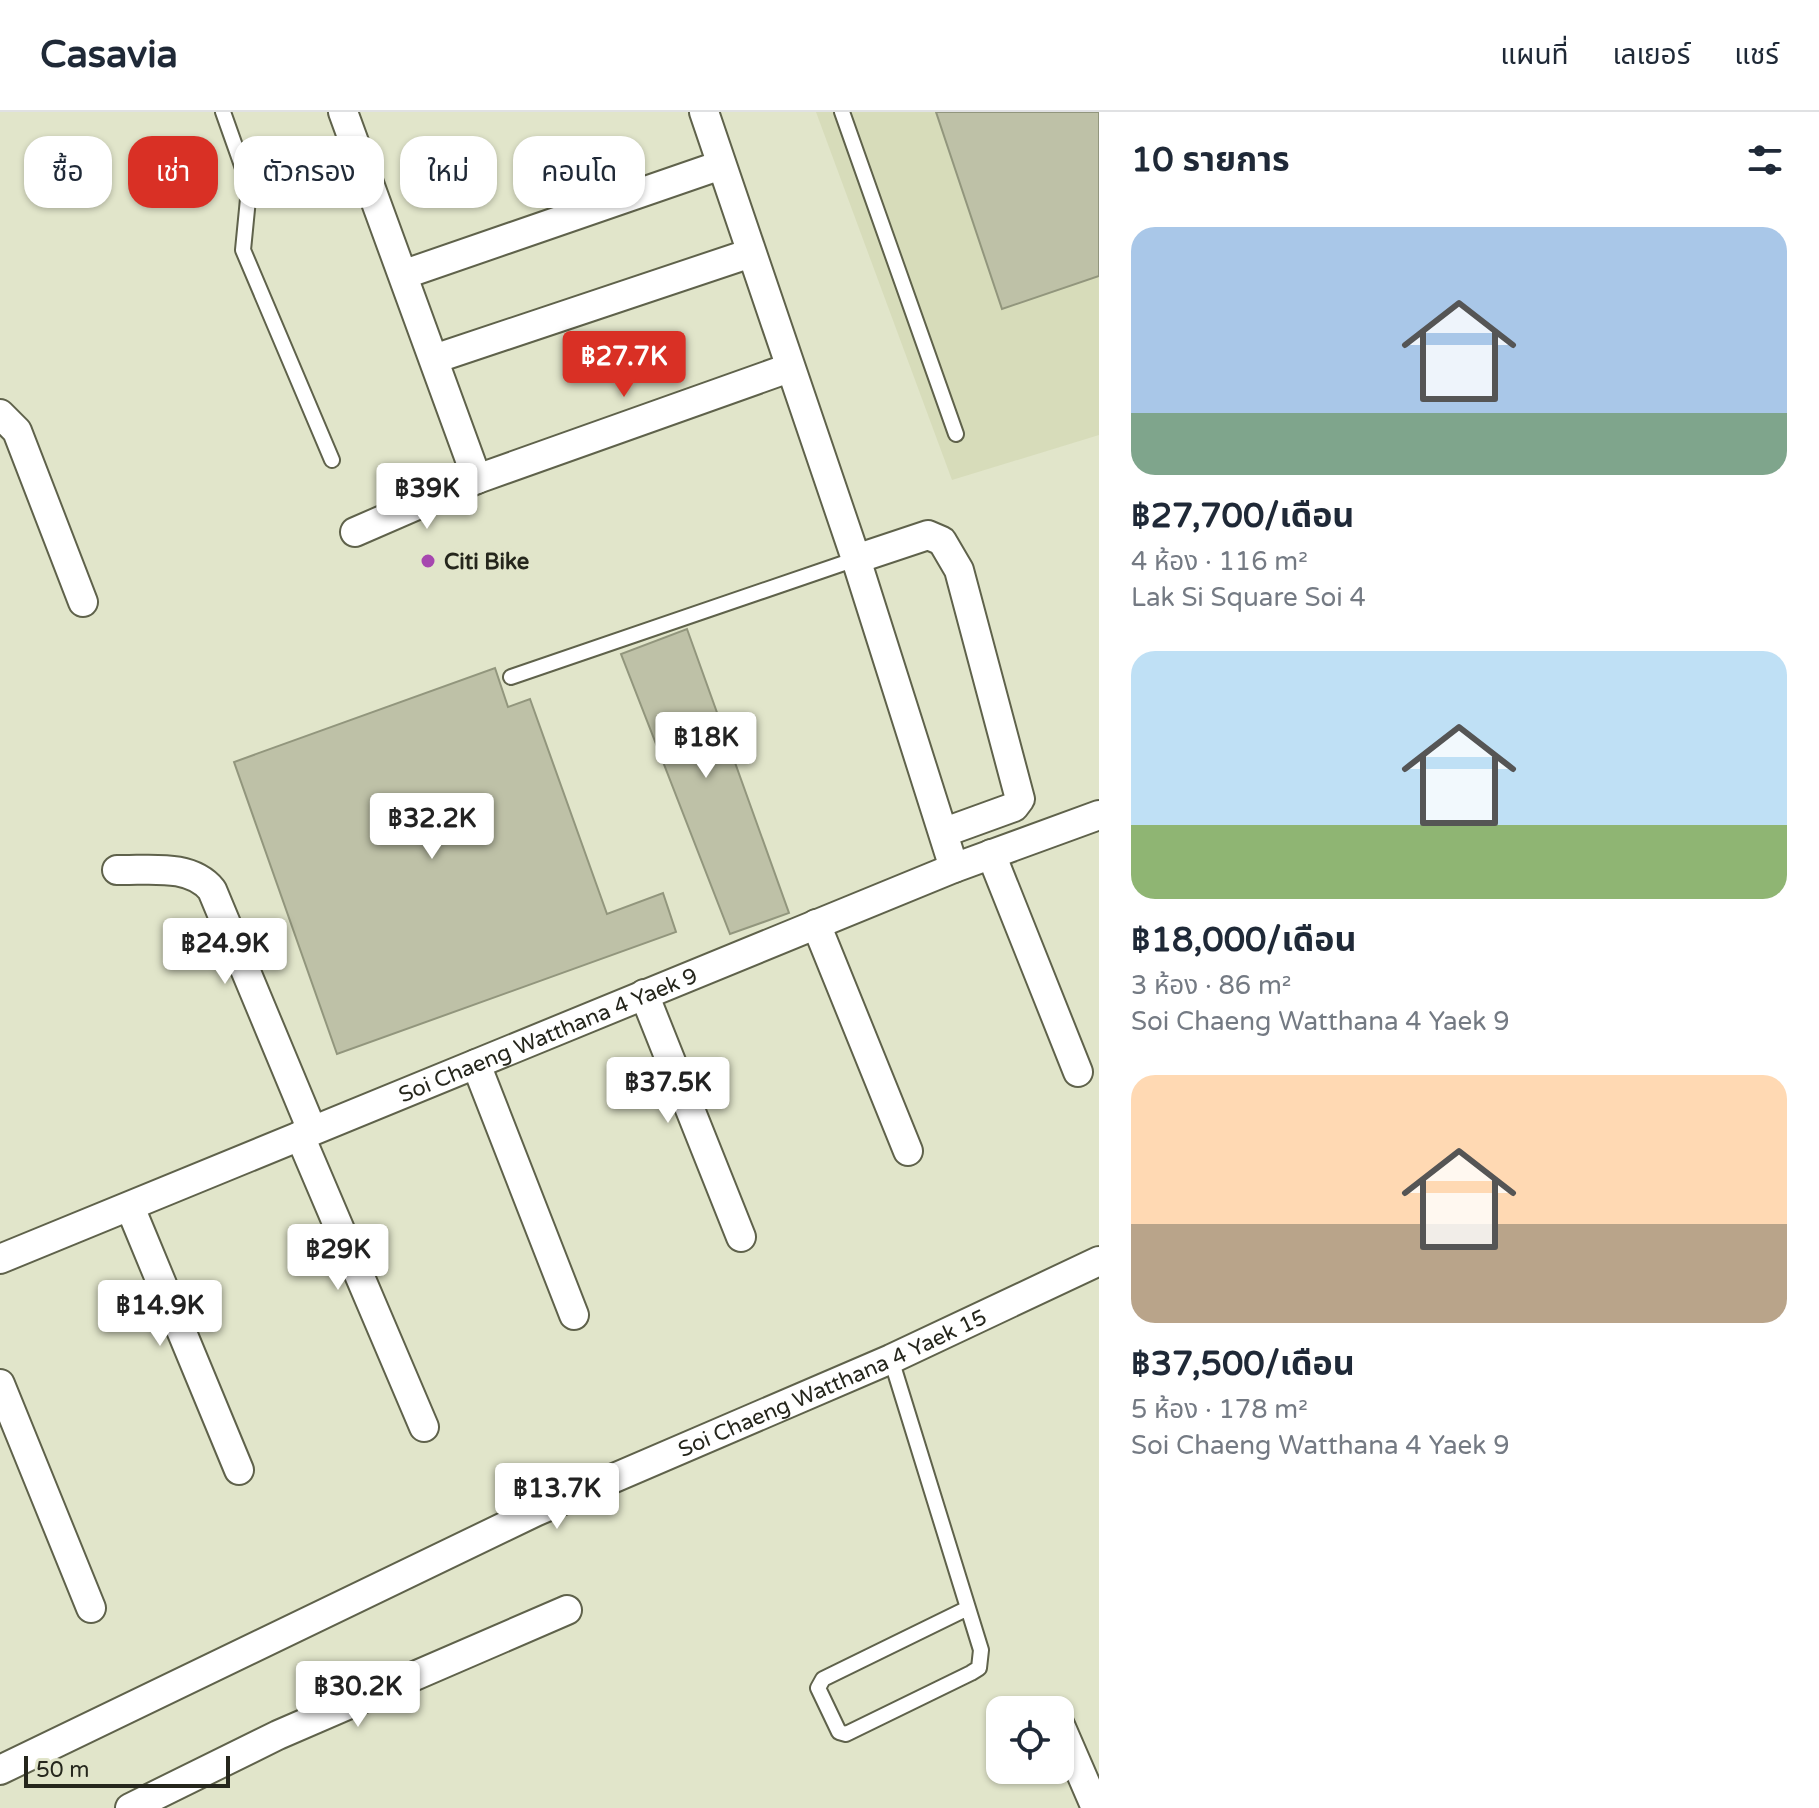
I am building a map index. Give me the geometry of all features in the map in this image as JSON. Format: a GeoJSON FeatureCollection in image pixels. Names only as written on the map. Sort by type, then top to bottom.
{"type":"FeatureCollection","features":[{"type":"Feature","properties":{"kind":"street"},"geometry":{"type":"LineString","coordinates":[[343,112],[405,274],[477,479]]}},
{"type":"Feature","properties":{"kind":"street"},"geometry":{"type":"LineString","coordinates":[[704,112],[856,559],[954,868]]}},
{"type":"Feature","properties":{"kind":"street"},"geometry":{"type":"LineString","coordinates":[[405,274],[721,165]]}},
{"type":"Feature","properties":{"kind":"street"},"geometry":{"type":"LineString","coordinates":[[434,359],[751,253]]}},
{"type":"Feature","properties":{"kind":"street"},"geometry":{"type":"LineString","coordinates":[[355,532],[477,479],[789,368]]}},
{"type":"Feature","properties":{"kind":"street"},"geometry":{"type":"LineString","coordinates":[[0,414],[17,431],[83,602]]}},
{"type":"Feature","properties":{"kind":"street"},"geometry":{"type":"LineString","coordinates":[[856,559],[928,535],[942,541],[959,570],[1020,799],[1014,807],[945,832]]}},
{"type":"Feature","properties":{"kind":"street","name":"Soi Chaeng Watthana 4 Yaek 9"},"geometry":{"type":"LineString","coordinates":[[0,1259],[954,868],[1099,815]]}},
{"type":"Feature","properties":{"kind":"street"},"geometry":{"type":"LineString","coordinates":[[991,854],[1078,1072]]}},
{"type":"Feature","properties":{"kind":"street"},"geometry":{"type":"LineString","coordinates":[[117,870],[182,872],[195,875],[212,890],[424,1427]]}},
{"type":"Feature","properties":{"kind":"street"},"geometry":{"type":"LineString","coordinates":[[816,924],[908,1151]]}},
{"type":"Feature","properties":{"kind":"street"},"geometry":{"type":"LineString","coordinates":[[644,994],[741,1237]]}},
{"type":"Feature","properties":{"kind":"street"},"geometry":{"type":"LineString","coordinates":[[476,1064],[574,1315]]}},
{"type":"Feature","properties":{"kind":"street"},"geometry":{"type":"LineString","coordinates":[[130,1207],[239,1470]]}},
{"type":"Feature","properties":{"kind":"street","name":"Soi Chaeng Watthana 4 Yaek 15"},"geometry":{"type":"LineString","coordinates":[[0,1770],[535,1512],[891,1359],[1099,1261]]}},
{"type":"Feature","properties":{"kind":"street"},"geometry":{"type":"LineString","coordinates":[[0,1384],[91,1608]]}},
{"type":"Feature","properties":{"kind":"street"},"geometry":{"type":"LineString","coordinates":[[130,1808],[278,1735],[567,1610]]}},
{"type":"Feature","properties":{"kind":"street"},"geometry":{"type":"LineString","coordinates":[[1074,1757],[1096,1808]]}},
{"type":"Feature","properties":{"kind":"lane"},"geometry":{"type":"LineString","coordinates":[[223,112],[245,174],[248,199],[243,250],[332,460]]}},
{"type":"Feature","properties":{"kind":"lane"},"geometry":{"type":"LineString","coordinates":[[842,112],[956,434]]}},
{"type":"Feature","properties":{"kind":"lane"},"geometry":{"type":"LineString","coordinates":[[511,677],[856,559]]}},
{"type":"Feature","properties":{"kind":"lane"},"geometry":{"type":"LineString","coordinates":[[891,1359],[981,1650],[979,1668],[846,1734],[839,1732],[818,1688],[823,1679],[966,1609]]}},
{"type":"Feature","properties":{"kind":"shaded area"},"geometry":{"type":"Polygon","coordinates":[[[816,112],[1099,112],[1099,435],[952,480],[816,112]]]}},
{"type":"Feature","properties":{"kind":"building"},"geometry":{"type":"Polygon","coordinates":[[[936,112],[1099,112],[1099,276],[1002,309],[936,112]]]}},
{"type":"Feature","properties":{"kind":"building"},"geometry":{"type":"Polygon","coordinates":[[[687,629],[789,913],[730,934],[621,654],[687,629]]]}},
{"type":"Feature","properties":{"kind":"building"},"geometry":{"type":"Polygon","coordinates":[[[495,668],[508,707],[530,699],[607,914],[663,893],[676,932],[337,1054],[234,762],[495,668]]]}},
{"type":"Feature","properties":{"kind":"place","name":"Citi Bike"},"geometry":{"type":"Point","coordinates":[428,561]}}]}
